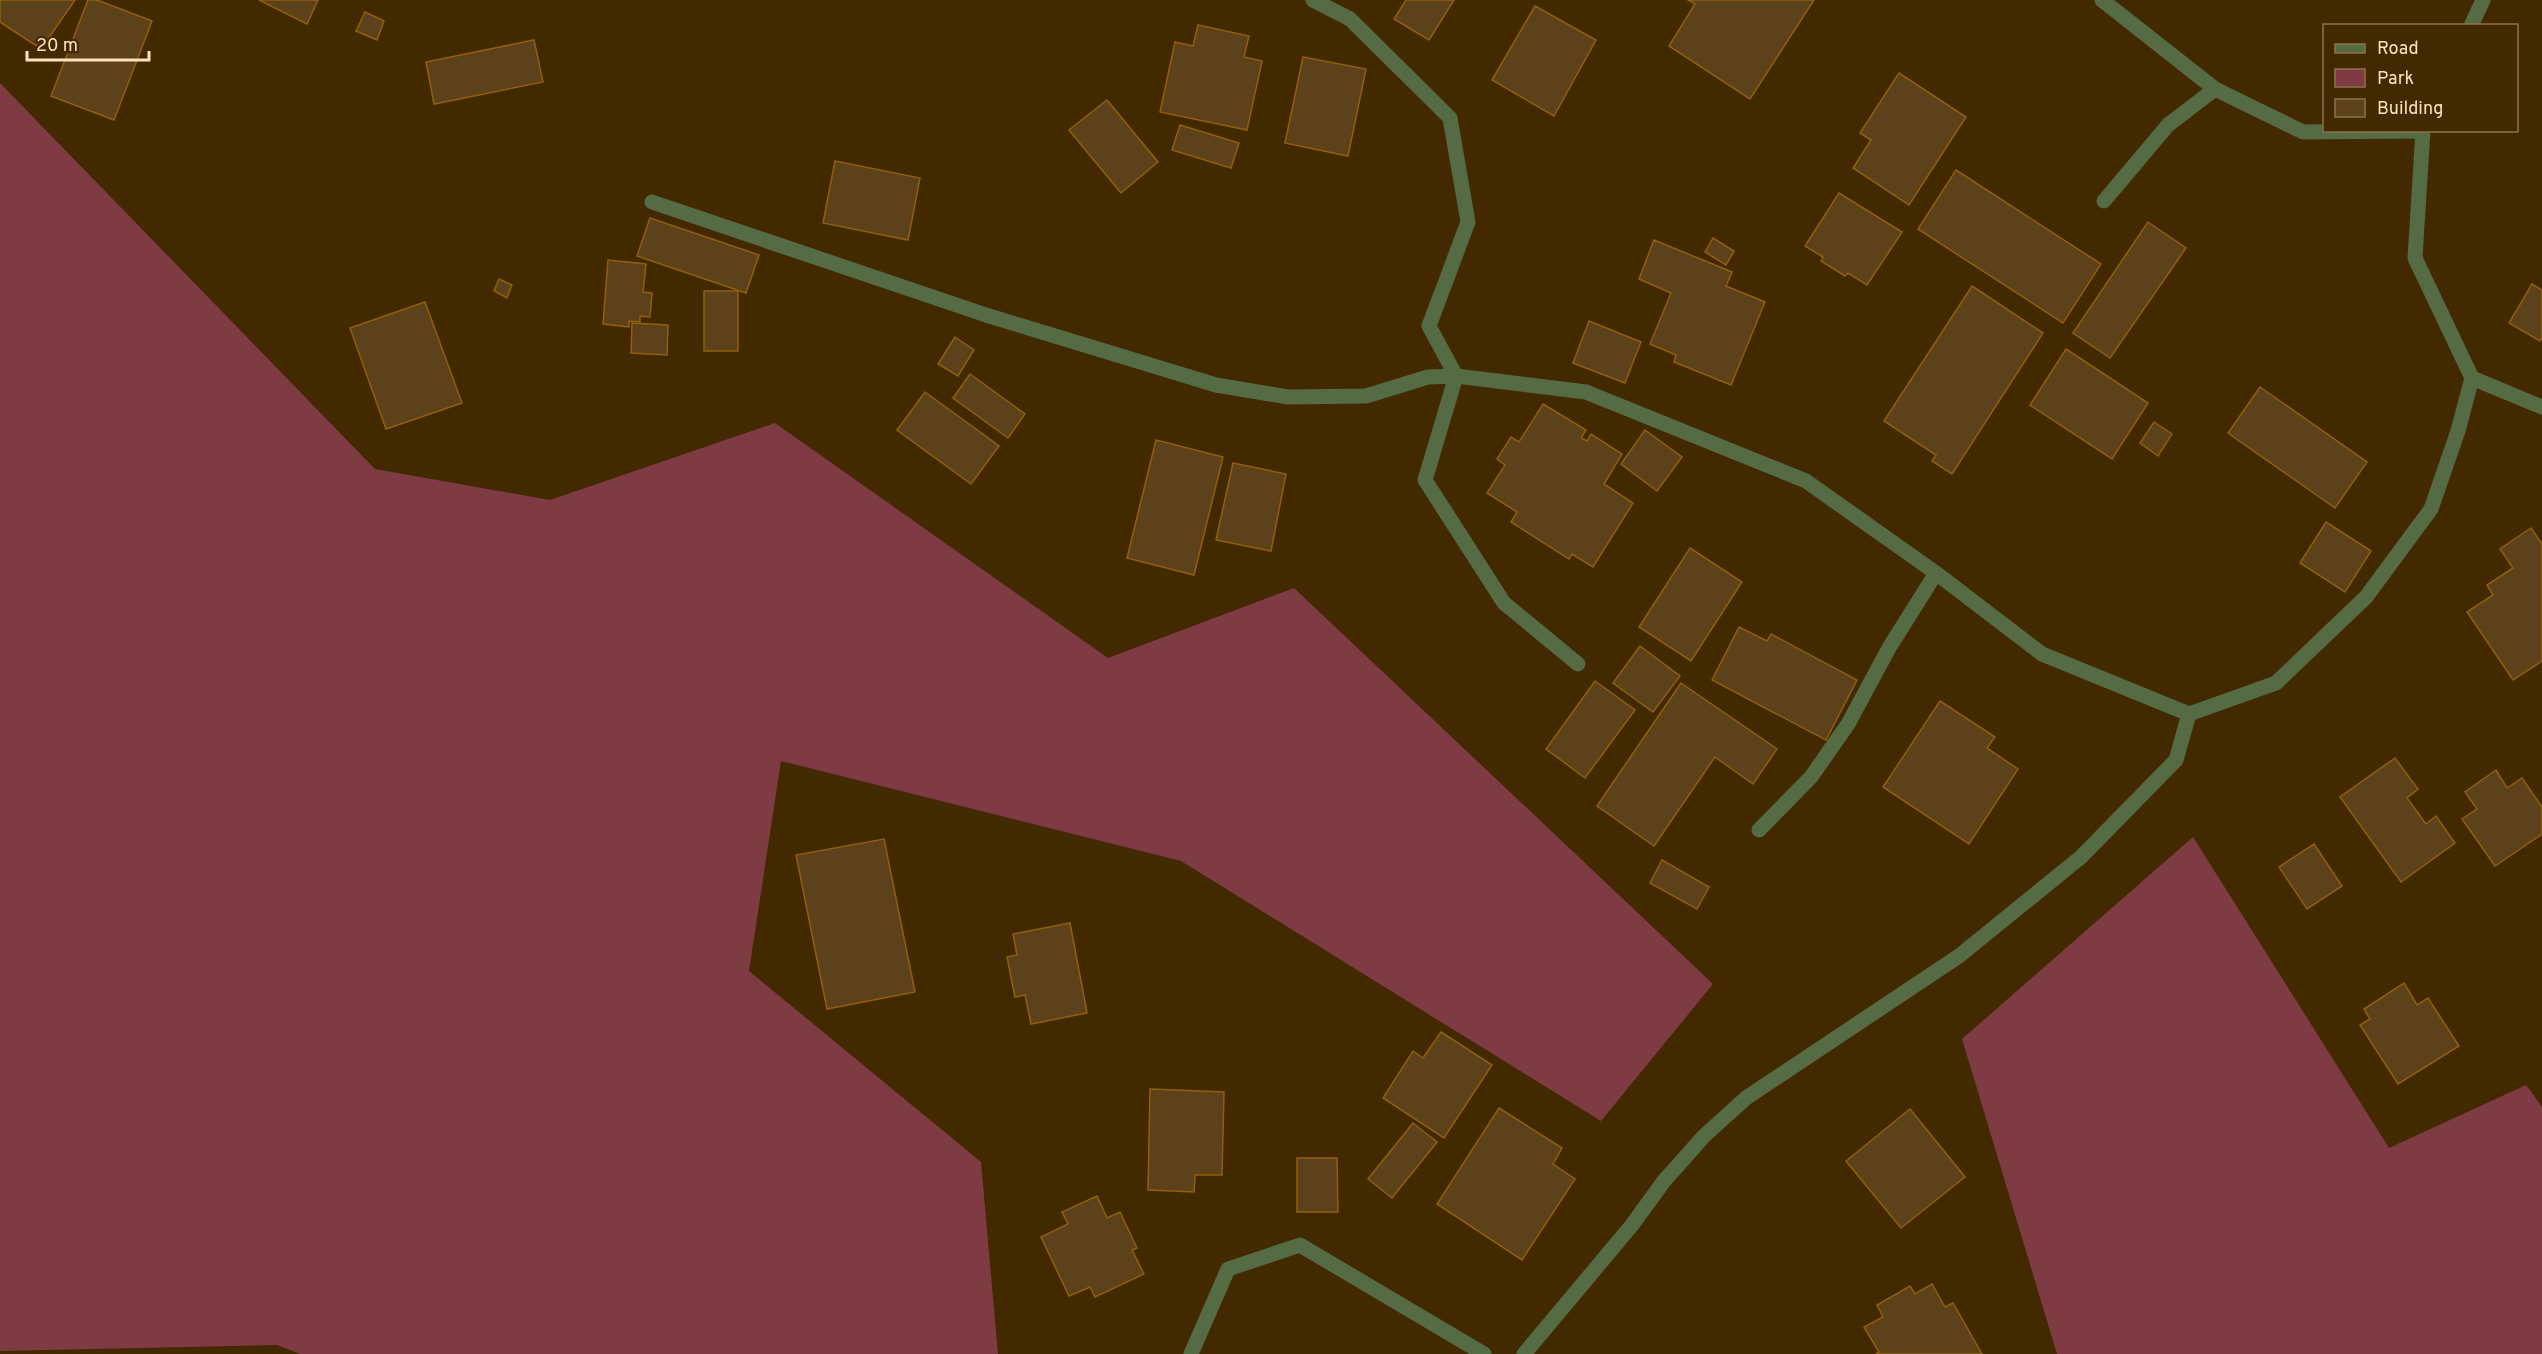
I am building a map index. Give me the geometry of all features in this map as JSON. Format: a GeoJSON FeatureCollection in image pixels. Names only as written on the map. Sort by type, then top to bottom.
{"type":"FeatureCollection","features":[{"type":"Feature","properties":{"kind":"street"},"geometry":{"type":"LineString","coordinates":[[1313,0],[1350,19],[1450,118],[1468,222],[1429,327],[1456,376],[1425,480],[1504,603],[1578,664]]}},
{"type":"Feature","properties":{"kind":"street"},"geometry":{"type":"LineString","coordinates":[[2102,0],[2215,89],[2303,132],[2323,132]]}},
{"type":"Feature","properties":{"kind":"street"},"geometry":{"type":"LineString","coordinates":[[2473,24],[2483,0]]}},
{"type":"Feature","properties":{"kind":"street"},"geometry":{"type":"LineString","coordinates":[[2104,201],[2168,125],[2215,89]]}},
{"type":"Feature","properties":{"kind":"street"},"geometry":{"type":"LineString","coordinates":[[652,202],[986,315],[1216,385],[1288,397],[1366,396],[1428,377],[1456,376],[1586,392],[1806,481],[1936,573],[2042,654],[2115,686],[2189,714],[2276,683],[2366,597],[2431,509],[2458,431],[2472,378],[2415,258],[2423,132]]}},
{"type":"Feature","properties":{"kind":"street"},"geometry":{"type":"LineString","coordinates":[[2472,378],[2542,407]]}},
{"type":"Feature","properties":{"kind":"street"},"geometry":{"type":"LineString","coordinates":[[1759,830],[1811,777],[1848,724],[1889,648],[1936,573]]}},
{"type":"Feature","properties":{"kind":"street"},"geometry":{"type":"LineString","coordinates":[[1524,1354],[1632,1225],[1664,1181],[1704,1136],[1746,1098],[1959,956],[2081,857],[2176,760],[2189,714]]}},
{"type":"Feature","properties":{"kind":"street"},"geometry":{"type":"LineString","coordinates":[[1191,1354],[1228,1269],[1300,1245],[1484,1354]]}},
{"type":"Feature","properties":{"kind":"green space"},"geometry":{"type":"Polygon","coordinates":[[[0,83],[375,469],[550,500],[775,423],[1108,658],[1294,588],[1713,984],[1601,1121],[1181,861],[781,761],[749,971],[981,1162],[998,1354],[300,1354],[277,1345],[0,1351],[0,83]]]}},
{"type":"Feature","properties":{"kind":"green space"},"geometry":{"type":"Polygon","coordinates":[[[2193,837],[2389,1148],[2526,1085],[2542,1107],[2542,1354],[2057,1354],[1962,1039],[2193,837]]]}},
{"type":"Feature","properties":{"kind":"building"},"geometry":{"type":"Polygon","coordinates":[[[0,0],[75,0],[41,49],[0,22],[0,0]]]}},
{"type":"Feature","properties":{"kind":"building"},"geometry":{"type":"Polygon","coordinates":[[[88,0],[97,0],[152,21],[114,120],[51,96],[88,0]]]}},
{"type":"Feature","properties":{"kind":"building"},"geometry":{"type":"Polygon","coordinates":[[[259,0],[318,0],[307,24],[259,0]]]}},
{"type":"Feature","properties":{"kind":"building"},"geometry":{"type":"Polygon","coordinates":[[[1406,0],[1454,0],[1429,40],[1394,19],[1406,0]]]}},
{"type":"Feature","properties":{"kind":"building"},"geometry":{"type":"Polygon","coordinates":[[[1688,0],[1814,0],[1750,99],[1669,46],[1695,4],[1688,0]]]}},
{"type":"Feature","properties":{"kind":"building"},"geometry":{"type":"Polygon","coordinates":[[[1535,6],[1596,40],[1554,116],[1492,80],[1535,6]]]}},
{"type":"Feature","properties":{"kind":"building"},"geometry":{"type":"Polygon","coordinates":[[[365,12],[384,21],[377,40],[356,31],[365,12]]]}},
{"type":"Feature","properties":{"kind":"building"},"geometry":{"type":"Polygon","coordinates":[[[1198,25],[1249,36],[1244,57],[1262,61],[1247,130],[1160,112],[1175,42],[1193,46],[1198,25]]]}},
{"type":"Feature","properties":{"kind":"building"},"geometry":{"type":"Polygon","coordinates":[[[534,40],[543,82],[434,104],[426,62],[534,40]]]}},
{"type":"Feature","properties":{"kind":"building"},"geometry":{"type":"Polygon","coordinates":[[[1303,57],[1366,69],[1348,156],[1285,143],[1303,57]]]}},
{"type":"Feature","properties":{"kind":"building"},"geometry":{"type":"Polygon","coordinates":[[[1899,73],[1966,117],[1909,205],[1853,168],[1871,140],[1860,133],[1899,73]]]}},
{"type":"Feature","properties":{"kind":"building"},"geometry":{"type":"Polygon","coordinates":[[[1107,100],[1158,162],[1121,193],[1069,130],[1107,100]]]}},
{"type":"Feature","properties":{"kind":"building"},"geometry":{"type":"Polygon","coordinates":[[[1180,125],[1239,143],[1231,168],[1172,150],[1180,125]]]}},
{"type":"Feature","properties":{"kind":"building"},"geometry":{"type":"Polygon","coordinates":[[[835,161],[920,178],[908,240],[823,223],[835,161]]]}},
{"type":"Feature","properties":{"kind":"building"},"geometry":{"type":"Polygon","coordinates":[[[1956,170],[2101,264],[2063,323],[1918,229],[1956,170]]]}},
{"type":"Feature","properties":{"kind":"building"},"geometry":{"type":"Polygon","coordinates":[[[1839,193],[1902,232],[1867,285],[1848,273],[1845,276],[1821,261],[1823,257],[1805,246],[1839,193]]]}},
{"type":"Feature","properties":{"kind":"building"},"geometry":{"type":"Polygon","coordinates":[[[650,218],[759,255],[746,293],[637,256],[650,218]]]}},
{"type":"Feature","properties":{"kind":"building"},"geometry":{"type":"Polygon","coordinates":[[[2148,222],[2186,248],[2110,358],[2073,333],[2148,222]]]}},
{"type":"Feature","properties":{"kind":"building"},"geometry":{"type":"Polygon","coordinates":[[[1713,238],[1734,251],[1726,265],[1705,252],[1713,238]]]}},
{"type":"Feature","properties":{"kind":"building"},"geometry":{"type":"Polygon","coordinates":[[[1654,240],[1732,272],[1726,286],[1765,302],[1731,385],[1674,362],[1676,355],[1650,344],[1671,293],[1639,279],[1654,240]]]}},
{"type":"Feature","properties":{"kind":"building"},"geometry":{"type":"Polygon","coordinates":[[[608,260],[646,264],[643,292],[652,293],[650,317],[640,316],[640,322],[629,321],[629,327],[603,324],[608,260]]]}},
{"type":"Feature","properties":{"kind":"building"},"geometry":{"type":"Polygon","coordinates":[[[499,279],[512,285],[507,298],[494,291],[499,279]]]}},
{"type":"Feature","properties":{"kind":"building"},"geometry":{"type":"Polygon","coordinates":[[[2532,284],[2542,290],[2542,338],[2540,341],[2509,323],[2532,284]]]}},
{"type":"Feature","properties":{"kind":"building"},"geometry":{"type":"Polygon","coordinates":[[[1972,286],[2043,333],[1952,474],[1932,461],[1936,455],[1884,421],[1972,286]]]}},
{"type":"Feature","properties":{"kind":"building"},"geometry":{"type":"Polygon","coordinates":[[[704,291],[738,291],[738,351],[704,351],[704,291]]]}},
{"type":"Feature","properties":{"kind":"building"},"geometry":{"type":"Polygon","coordinates":[[[425,302],[462,403],[386,429],[350,328],[425,302]]]}},
{"type":"Feature","properties":{"kind":"building"},"geometry":{"type":"Polygon","coordinates":[[[1589,321],[1641,342],[1625,383],[1573,363],[1589,321]]]}},
{"type":"Feature","properties":{"kind":"building"},"geometry":{"type":"Polygon","coordinates":[[[632,323],[668,325],[667,355],[631,353],[632,323]]]}},
{"type":"Feature","properties":{"kind":"building"},"geometry":{"type":"Polygon","coordinates":[[[955,337],[974,350],[958,376],[938,364],[955,337]]]}},
{"type":"Feature","properties":{"kind":"building"},"geometry":{"type":"Polygon","coordinates":[[[2066,349],[2148,403],[2112,459],[2030,405],[2066,349]]]}},
{"type":"Feature","properties":{"kind":"building"},"geometry":{"type":"Polygon","coordinates":[[[970,374],[1025,414],[1008,438],[953,398],[970,374]]]}},
{"type":"Feature","properties":{"kind":"building"},"geometry":{"type":"Polygon","coordinates":[[[2260,387],[2367,462],[2335,508],[2228,433],[2260,387]]]}},
{"type":"Feature","properties":{"kind":"building"},"geometry":{"type":"Polygon","coordinates":[[[925,392],[999,446],[971,484],[897,430],[925,392]]]}},
{"type":"Feature","properties":{"kind":"building"},"geometry":{"type":"Polygon","coordinates":[[[1543,404],[1586,430],[1581,438],[1587,441],[1591,434],[1622,454],[1604,484],[1633,503],[1593,567],[1572,554],[1569,559],[1511,522],[1517,512],[1487,493],[1505,465],[1497,459],[1511,437],[1519,442],[1543,404]]]}},
{"type":"Feature","properties":{"kind":"building"},"geometry":{"type":"Polygon","coordinates":[[[2154,422],[2172,434],[2158,456],[2140,443],[2154,422]]]}},
{"type":"Feature","properties":{"kind":"building"},"geometry":{"type":"Polygon","coordinates":[[[1645,430],[1682,457],[1657,491],[1621,464],[1645,430]]]}},
{"type":"Feature","properties":{"kind":"building"},"geometry":{"type":"Polygon","coordinates":[[[1156,440],[1223,457],[1194,575],[1127,558],[1156,440]]]}},
{"type":"Feature","properties":{"kind":"building"},"geometry":{"type":"Polygon","coordinates":[[[1233,463],[1286,474],[1271,551],[1216,540],[1233,463]]]}},
{"type":"Feature","properties":{"kind":"building"},"geometry":{"type":"Polygon","coordinates":[[[2326,522],[2371,551],[2345,592],[2300,563],[2326,522]]]}},
{"type":"Feature","properties":{"kind":"building"},"geometry":{"type":"Polygon","coordinates":[[[2531,528],[2542,544],[2542,661],[2513,680],[2467,612],[2493,595],[2487,585],[2513,568],[2500,549],[2531,528]]]}},
{"type":"Feature","properties":{"kind":"building"},"geometry":{"type":"Polygon","coordinates":[[[1690,548],[1742,582],[1691,661],[1639,627],[1690,548]]]}},
{"type":"Feature","properties":{"kind":"building"},"geometry":{"type":"Polygon","coordinates":[[[1739,627],[1767,641],[1771,634],[1857,680],[1826,740],[1712,680],[1739,627]]]}},
{"type":"Feature","properties":{"kind":"building"},"geometry":{"type":"Polygon","coordinates":[[[1640,646],[1680,676],[1653,712],[1613,683],[1640,646]]]}},
{"type":"Feature","properties":{"kind":"building"},"geometry":{"type":"Polygon","coordinates":[[[1595,681],[1635,710],[1585,778],[1546,749],[1595,681]]]}},
{"type":"Feature","properties":{"kind":"building"},"geometry":{"type":"Polygon","coordinates":[[[1681,683],[1777,749],[1753,784],[1715,757],[1654,846],[1597,806],[1681,683]]]}},
{"type":"Feature","properties":{"kind":"building"},"geometry":{"type":"Polygon","coordinates":[[[1940,701],[1995,737],[1987,748],[2018,769],[1969,844],[1883,787],[1940,701]]]}},
{"type":"Feature","properties":{"kind":"building"},"geometry":{"type":"Polygon","coordinates":[[[2395,758],[2418,789],[2407,798],[2426,824],[2436,816],[2455,843],[2401,882],[2340,797],[2395,758]]]}},
{"type":"Feature","properties":{"kind":"building"},"geometry":{"type":"Polygon","coordinates":[[[2496,770],[2507,788],[2522,778],[2542,807],[2542,834],[2495,866],[2462,819],[2477,809],[2465,792],[2496,770]]]}},
{"type":"Feature","properties":{"kind":"building"},"geometry":{"type":"Polygon","coordinates":[[[884,839],[915,992],[827,1009],[796,855],[884,839]]]}},
{"type":"Feature","properties":{"kind":"building"},"geometry":{"type":"Polygon","coordinates":[[[2314,844],[2342,886],[2307,909],[2279,867],[2314,844]]]}},
{"type":"Feature","properties":{"kind":"building"},"geometry":{"type":"Polygon","coordinates":[[[1662,860],[1709,887],[1697,909],[1650,883],[1662,860]]]}},
{"type":"Feature","properties":{"kind":"building"},"geometry":{"type":"Polygon","coordinates":[[[1070,923],[1087,1013],[1031,1024],[1025,995],[1015,997],[1007,957],[1017,955],[1013,934],[1070,923]]]}},
{"type":"Feature","properties":{"kind":"building"},"geometry":{"type":"Polygon","coordinates":[[[2404,983],[2417,1005],[2428,998],[2459,1046],[2398,1084],[2360,1025],[2370,1019],[2364,1009],[2404,983]]]}},
{"type":"Feature","properties":{"kind":"building"},"geometry":{"type":"Polygon","coordinates":[[[1441,1032],[1492,1065],[1444,1138],[1383,1098],[1413,1051],[1423,1058],[1441,1032]]]}},
{"type":"Feature","properties":{"kind":"building"},"geometry":{"type":"Polygon","coordinates":[[[1150,1089],[1224,1092],[1222,1175],[1195,1175],[1194,1192],[1148,1190],[1150,1089]]]}},
{"type":"Feature","properties":{"kind":"building"},"geometry":{"type":"Polygon","coordinates":[[[1499,1108],[1562,1148],[1553,1164],[1575,1179],[1522,1260],[1437,1204],[1499,1108]]]}},
{"type":"Feature","properties":{"kind":"building"},"geometry":{"type":"Polygon","coordinates":[[[1910,1109],[1965,1177],[1901,1228],[1846,1161],[1910,1109]]]}},
{"type":"Feature","properties":{"kind":"building"},"geometry":{"type":"Polygon","coordinates":[[[1413,1123],[1437,1142],[1392,1198],[1368,1179],[1413,1123]]]}},
{"type":"Feature","properties":{"kind":"building"},"geometry":{"type":"Polygon","coordinates":[[[1297,1158],[1337,1158],[1338,1212],[1297,1212],[1297,1158]]]}},
{"type":"Feature","properties":{"kind":"building"},"geometry":{"type":"Polygon","coordinates":[[[1097,1196],[1107,1218],[1120,1212],[1137,1248],[1132,1250],[1144,1274],[1095,1297],[1090,1287],[1069,1296],[1041,1237],[1068,1224],[1062,1212],[1097,1196]]]}},
{"type":"Feature","properties":{"kind":"building"},"geometry":{"type":"Polygon","coordinates":[[[1932,1284],[1945,1307],[1953,1303],[1982,1354],[1876,1354],[1879,1352],[1864,1327],[1883,1317],[1877,1305],[1910,1286],[1915,1294],[1932,1284]]]}}]}
